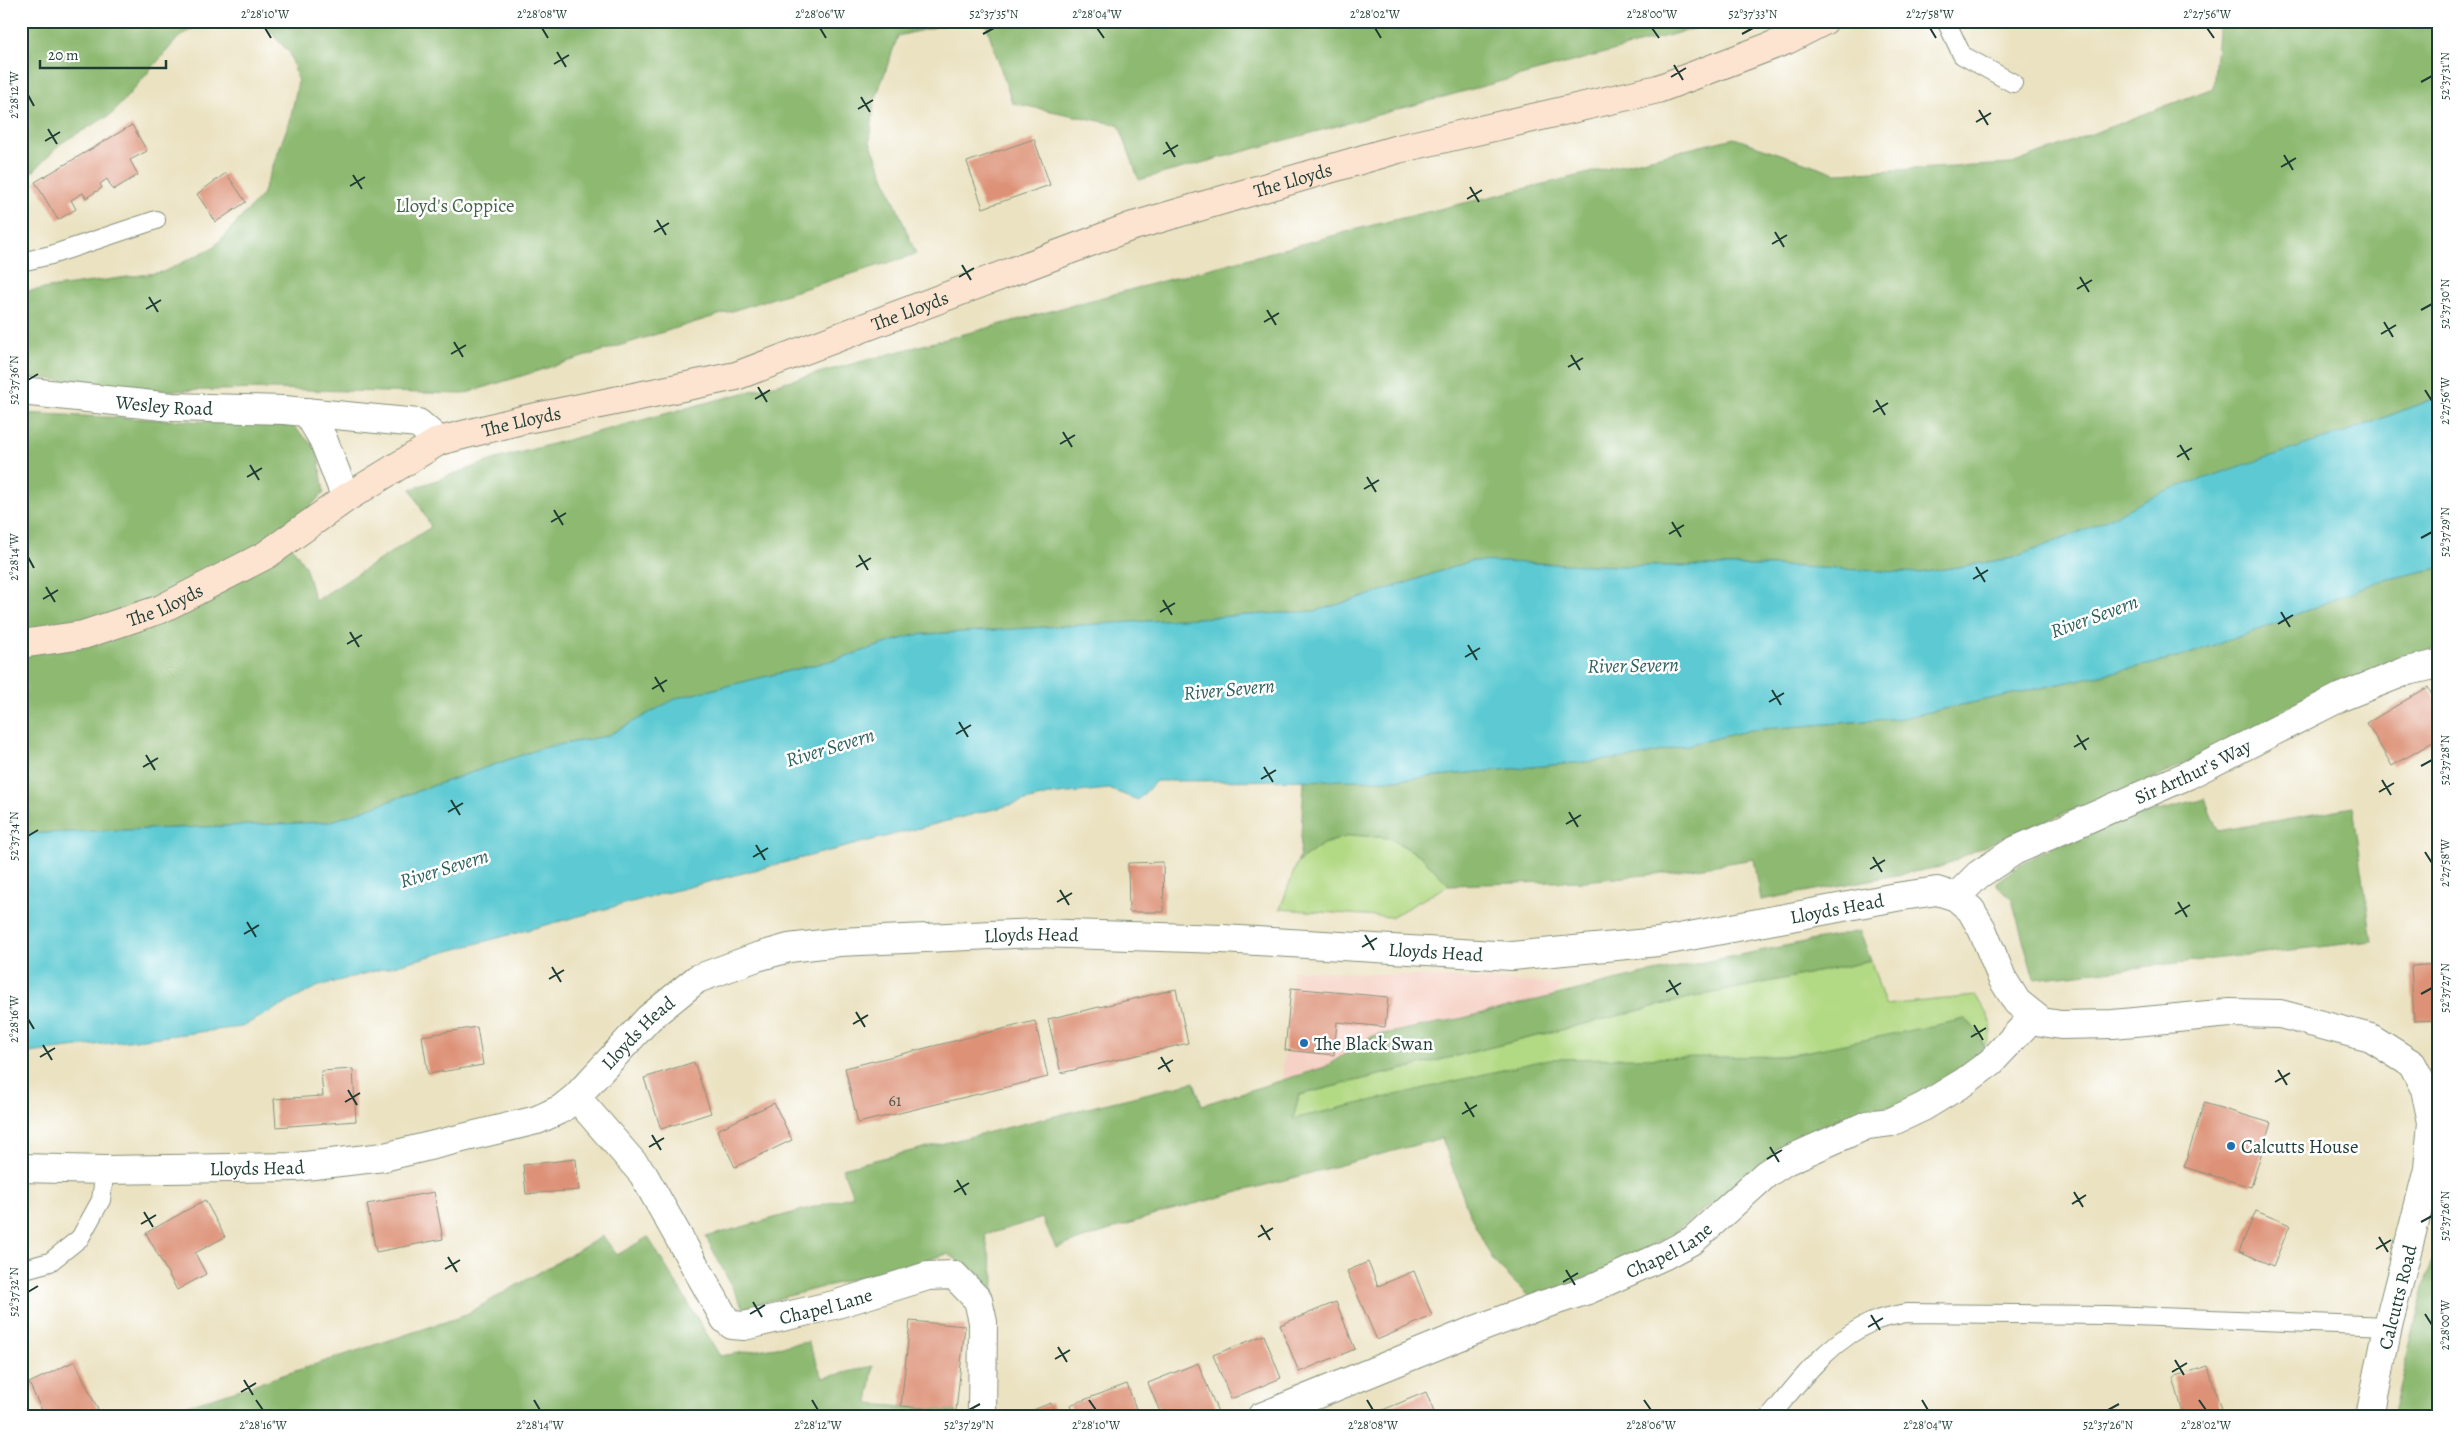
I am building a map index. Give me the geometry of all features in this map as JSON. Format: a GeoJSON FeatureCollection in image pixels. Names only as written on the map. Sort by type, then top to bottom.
{"type":"FeatureCollection","features":[{"type":"Feature","properties":{"kind":"street","name":"The Lloyds"},"geometry":{"type":"LineString","coordinates":[[21,644],[83,635],[162,609],[266,555],[346,498],[439,440],[522,420],[736,376],[1130,227],[1398,149],[1658,89],[1787,40],[1824,21]]}},
{"type":"Feature","properties":{"kind":"street","name":"Wesley Road"},"geometry":{"type":"LineString","coordinates":[[21,391],[172,407],[307,412],[418,423],[439,440]]}},
{"type":"Feature","properties":{"kind":"street"},"geometry":{"type":"LineString","coordinates":[[307,412],[323,439],[346,498]]}},
{"type":"Feature","properties":{"kind":"street","name":"Sir Arthur's Way"},"geometry":{"type":"LineString","coordinates":[[1956,897],[1978,875],[2014,851],[2188,775],[2342,697],[2404,672],[2433,663],[2438,664]]}},
{"type":"Feature","properties":{"kind":"street","name":"Lloyds Head"},"geometry":{"type":"LineString","coordinates":[[21,1168],[104,1170],[296,1167],[384,1157],[537,1120],[561,1109],[576,1097],[649,1018],[698,979],[756,956],[789,948],[838,942],[1037,933],[1222,939],[1512,956],[1658,942],[1936,891],[1956,897]]}},
{"type":"Feature","properties":{"kind":"street"},"geometry":{"type":"LineString","coordinates":[[1956,897],[1971,910],[1982,928],[2002,978],[2017,1002],[2033,1017]]}},
{"type":"Feature","properties":{"kind":"street","name":"Calcutts Road"},"geometry":{"type":"LineString","coordinates":[[2033,1017],[2042,1022],[2061,1025],[2113,1024],[2230,1012],[2280,1014],[2371,1038],[2412,1064],[2431,1088],[2432,1122],[2428,1169],[2388,1326],[2370,1417]]}},
{"type":"Feature","properties":{"kind":"street","name":"Chapel Lane"},"geometry":{"type":"LineString","coordinates":[[1261,1417],[1475,1330],[1588,1290],[1665,1255],[1693,1240],[1766,1174],[1786,1161],[1867,1125],[1891,1122],[1923,1107],[1964,1082],[1991,1062],[2033,1017]]}},
{"type":"Feature","properties":{"kind":"street","name":"Chapel Lane"},"geometry":{"type":"LineString","coordinates":[[576,1097],[643,1174],[725,1319],[732,1325],[744,1326],[834,1305],[928,1276],[954,1275],[978,1300],[984,1322],[982,1417]]}},
{"type":"Feature","properties":{"kind":"lane"},"geometry":{"type":"LineString","coordinates":[[1946,21],[1962,55],[2013,83]]}},
{"type":"Feature","properties":{"kind":"lane"},"geometry":{"type":"LineString","coordinates":[[21,262],[51,255],[156,220]]}},
{"type":"Feature","properties":{"kind":"lane"},"geometry":{"type":"LineString","coordinates":[[21,1270],[50,1262],[80,1238],[101,1200],[104,1170]]}},
{"type":"Feature","properties":{"kind":"lane"},"geometry":{"type":"LineString","coordinates":[[1770,1417],[1808,1370],[1842,1340],[1877,1320],[1906,1313],[2108,1315],[2388,1326]]}},
{"type":"Feature","properties":{"kind":"shaded area"},"geometry":{"type":"Polygon","coordinates":[[[1293,970],[1563,984],[1552,997],[1463,1018],[1347,1055],[1325,1067],[1282,1080],[1293,970]]]}},
{"type":"Feature","properties":{"kind":"green space"},"geometry":{"type":"Polygon","coordinates":[[[21,21],[205,21],[178,38],[112,114],[61,143],[35,170],[21,177],[21,21]]]}},
{"type":"Feature","properties":{"kind":"green space","name":"Lloyd's Coppice"},"geometry":{"type":"Polygon","coordinates":[[[260,21],[960,21],[898,36],[874,103],[870,142],[916,254],[463,394],[270,389],[162,391],[21,376],[21,292],[163,272],[214,247],[262,195],[290,120],[298,82],[290,53],[260,21]]]}},
{"type":"Feature","properties":{"kind":"green space"},"geometry":{"type":"Polygon","coordinates":[[[985,21],[1722,21],[1139,180],[1119,125],[1012,103],[985,21]]]}},
{"type":"Feature","properties":{"kind":"green space"},"geometry":{"type":"Polygon","coordinates":[[[2219,21],[2438,21],[2438,397],[2013,558],[1920,573],[1780,566],[1618,566],[1471,561],[1316,611],[913,635],[838,659],[678,698],[607,736],[542,748],[329,822],[21,834],[21,413],[293,426],[317,449],[324,492],[304,513],[279,527],[305,566],[315,601],[431,527],[411,489],[496,459],[1369,226],[1734,138],[1836,173],[2012,164],[2213,88],[2219,21]]]}},
{"type":"Feature","properties":{"kind":"green space"},"geometry":{"type":"Polygon","coordinates":[[[2438,568],[2438,647],[2148,781],[2009,835],[1940,867],[1761,900],[1754,859],[1665,873],[1585,881],[1449,885],[1421,856],[1389,838],[1352,835],[1323,844],[1297,863],[1300,855],[1304,780],[1395,780],[1636,757],[1751,730],[1902,718],[2174,659],[2264,628],[2376,582],[2438,568]]]}},
{"type":"Feature","properties":{"kind":"green space"},"geometry":{"type":"Polygon","coordinates":[[[2205,799],[2218,831],[2353,807],[2372,941],[2034,979],[2012,900],[1995,883],[2044,851],[2069,839],[2148,813],[2205,799]]]}},
{"type":"Feature","properties":{"kind":"green space"},"geometry":{"type":"Polygon","coordinates":[[[1352,835],[1389,838],[1421,856],[1449,885],[1391,917],[1280,909],[1297,863],[1323,844],[1352,835]]]}},
{"type":"Feature","properties":{"kind":"green space"},"geometry":{"type":"Polygon","coordinates":[[[1860,931],[1871,961],[1689,998],[1299,1095],[1293,1119],[1549,1059],[1786,1056],[1965,1019],[1975,1028],[1984,1047],[1961,1072],[1912,1104],[1884,1107],[1821,1129],[1785,1148],[1676,1231],[1609,1270],[1531,1299],[1494,1262],[1469,1213],[1442,1138],[1164,1212],[1056,1248],[1042,1218],[985,1235],[994,1278],[993,1309],[974,1278],[956,1259],[948,1254],[743,1308],[706,1237],[853,1196],[842,1168],[1194,1082],[1202,1105],[1325,1067],[1373,1036],[1463,1018],[1639,975],[1860,931]]]}},
{"type":"Feature","properties":{"kind":"green space"},"geometry":{"type":"Polygon","coordinates":[[[1871,961],[1885,1005],[1976,996],[1990,1021],[1991,1027],[1991,1033],[1984,1047],[1975,1028],[1965,1019],[1882,1038],[1781,1056],[1689,1059],[1369,1102],[1293,1119],[1299,1095],[1689,998],[1871,961]]]}},
{"type":"Feature","properties":{"kind":"green space"},"geometry":{"type":"Polygon","coordinates":[[[603,1236],[617,1255],[648,1237],[720,1356],[808,1342],[823,1378],[873,1366],[868,1404],[956,1411],[957,1417],[144,1417],[219,1396],[463,1316],[603,1236]]]}},
{"type":"Feature","properties":{"kind":"green space"},"geometry":{"type":"Polygon","coordinates":[[[2438,1244],[2438,1417],[2392,1417],[2429,1267],[2438,1244]]]}},
{"type":"Feature","properties":{"kind":"water","name":"River Severn"},"geometry":{"type":"Polygon","coordinates":[[[2438,397],[2438,568],[2376,582],[2264,628],[2174,659],[1902,718],[1751,730],[1636,757],[1395,780],[1156,781],[1138,800],[1109,789],[1049,795],[665,893],[319,986],[241,1027],[21,1054],[21,834],[329,822],[542,748],[607,736],[677,698],[838,659],[913,635],[1316,611],[1471,561],[1618,566],[1780,566],[1920,573],[2013,558],[2087,529],[2165,491],[2357,428],[2438,397]]]}},
{"type":"Feature","properties":{"kind":"building"},"geometry":{"type":"Polygon","coordinates":[[[132,125],[147,151],[130,160],[138,175],[113,190],[107,179],[100,184],[102,188],[86,198],[83,193],[71,200],[76,209],[58,220],[35,182],[132,125]]]}},
{"type":"Feature","properties":{"kind":"building"},"geometry":{"type":"Polygon","coordinates":[[[1034,139],[1050,185],[983,208],[967,162],[1034,139]]]}},
{"type":"Feature","properties":{"kind":"building"},"geometry":{"type":"Polygon","coordinates":[[[226,173],[246,202],[216,222],[197,194],[226,173]]]}},
{"type":"Feature","properties":{"kind":"building"},"geometry":{"type":"Polygon","coordinates":[[[2428,687],[2438,704],[2438,739],[2392,766],[2367,723],[2428,687]]]}},
{"type":"Feature","properties":{"kind":"building"},"geometry":{"type":"Polygon","coordinates":[[[1163,862],[1164,912],[1129,912],[1128,863],[1163,862]]]}},
{"type":"Feature","properties":{"kind":"building"},"geometry":{"type":"Polygon","coordinates":[[[2438,964],[2438,1020],[2414,1021],[2411,966],[2438,964]]]}},
{"type":"Feature","properties":{"kind":"building"},"geometry":{"type":"Polygon","coordinates":[[[1291,988],[1388,997],[1385,1027],[1337,1022],[1334,1055],[1285,1050],[1291,988]]]}},
{"type":"Feature","properties":{"kind":"building"},"geometry":{"type":"Polygon","coordinates":[[[1176,989],[1188,1043],[1061,1073],[1048,1019],[1176,989]]]}},
{"type":"Feature","properties":{"kind":"building"},"geometry":{"type":"Polygon","coordinates":[[[1035,1021],[1048,1077],[858,1123],[845,1068],[1035,1021]]]}},
{"type":"Feature","properties":{"kind":"building"},"geometry":{"type":"Polygon","coordinates":[[[477,1027],[483,1065],[428,1074],[422,1036],[477,1027]]]}},
{"type":"Feature","properties":{"kind":"building"},"geometry":{"type":"Polygon","coordinates":[[[694,1062],[711,1113],[661,1129],[644,1078],[694,1062]]]}},
{"type":"Feature","properties":{"kind":"building"},"geometry":{"type":"Polygon","coordinates":[[[353,1069],[356,1121],[276,1127],[274,1099],[323,1096],[321,1071],[353,1069]]]}},
{"type":"Feature","properties":{"kind":"building"},"geometry":{"type":"Polygon","coordinates":[[[774,1103],[792,1140],[735,1167],[717,1130],[774,1103]]]}},
{"type":"Feature","properties":{"kind":"building"},"geometry":{"type":"Polygon","coordinates":[[[2204,1103],[2271,1123],[2251,1187],[2184,1167],[2204,1103]]]}},
{"type":"Feature","properties":{"kind":"building"},"geometry":{"type":"Polygon","coordinates":[[[576,1159],[579,1190],[526,1194],[523,1165],[576,1159]]]}},
{"type":"Feature","properties":{"kind":"building"},"geometry":{"type":"Polygon","coordinates":[[[434,1192],[443,1239],[376,1252],[367,1204],[434,1192]]]}},
{"type":"Feature","properties":{"kind":"building"},"geometry":{"type":"Polygon","coordinates":[[[205,1200],[225,1237],[195,1253],[206,1274],[177,1290],[146,1233],[205,1200]]]}},
{"type":"Feature","properties":{"kind":"building"},"geometry":{"type":"Polygon","coordinates":[[[2256,1211],[2290,1225],[2273,1266],[2239,1251],[2256,1211]]]}},
{"type":"Feature","properties":{"kind":"building"},"geometry":{"type":"Polygon","coordinates":[[[1368,1262],[1378,1286],[1414,1271],[1432,1316],[1377,1340],[1347,1271],[1368,1262]]]}},
{"type":"Feature","properties":{"kind":"building"},"geometry":{"type":"Polygon","coordinates":[[[1336,1302],[1355,1349],[1299,1372],[1280,1325],[1336,1302]]]}},
{"type":"Feature","properties":{"kind":"building"},"geometry":{"type":"Polygon","coordinates":[[[910,1321],[965,1326],[956,1411],[901,1406],[910,1321]]]}},
{"type":"Feature","properties":{"kind":"building"},"geometry":{"type":"Polygon","coordinates":[[[1264,1335],[1281,1378],[1231,1399],[1213,1355],[1264,1335]]]}},
{"type":"Feature","properties":{"kind":"building"},"geometry":{"type":"Polygon","coordinates":[[[75,1361],[98,1410],[83,1417],[45,1417],[29,1383],[75,1361]]]}},
{"type":"Feature","properties":{"kind":"building"},"geometry":{"type":"Polygon","coordinates":[[[1198,1363],[1218,1412],[1205,1417],[1162,1417],[1148,1383],[1198,1363]]]}},
{"type":"Feature","properties":{"kind":"building"},"geometry":{"type":"Polygon","coordinates":[[[2208,1366],[2223,1417],[2184,1417],[2173,1377],[2208,1366]]]}},
{"type":"Feature","properties":{"kind":"building"},"geometry":{"type":"Polygon","coordinates":[[[1127,1384],[1139,1417],[1074,1417],[1070,1405],[1127,1384]]]}},
{"type":"Feature","properties":{"kind":"building"},"geometry":{"type":"Polygon","coordinates":[[[1426,1392],[1436,1417],[1374,1417],[1373,1414],[1426,1392]]]}},
{"type":"Feature","properties":{"kind":"building"},"geometry":{"type":"Polygon","coordinates":[[[1051,1403],[1056,1417],[1015,1417],[1051,1403]]]}},
{"type":"Feature","properties":{"kind":"place","name":"The Black Swan"},"geometry":{"type":"Point","coordinates":[1304,1043]}},
{"type":"Feature","properties":{"kind":"place","name":"Calcutts House"},"geometry":{"type":"Point","coordinates":[2231,1146]}}]}
